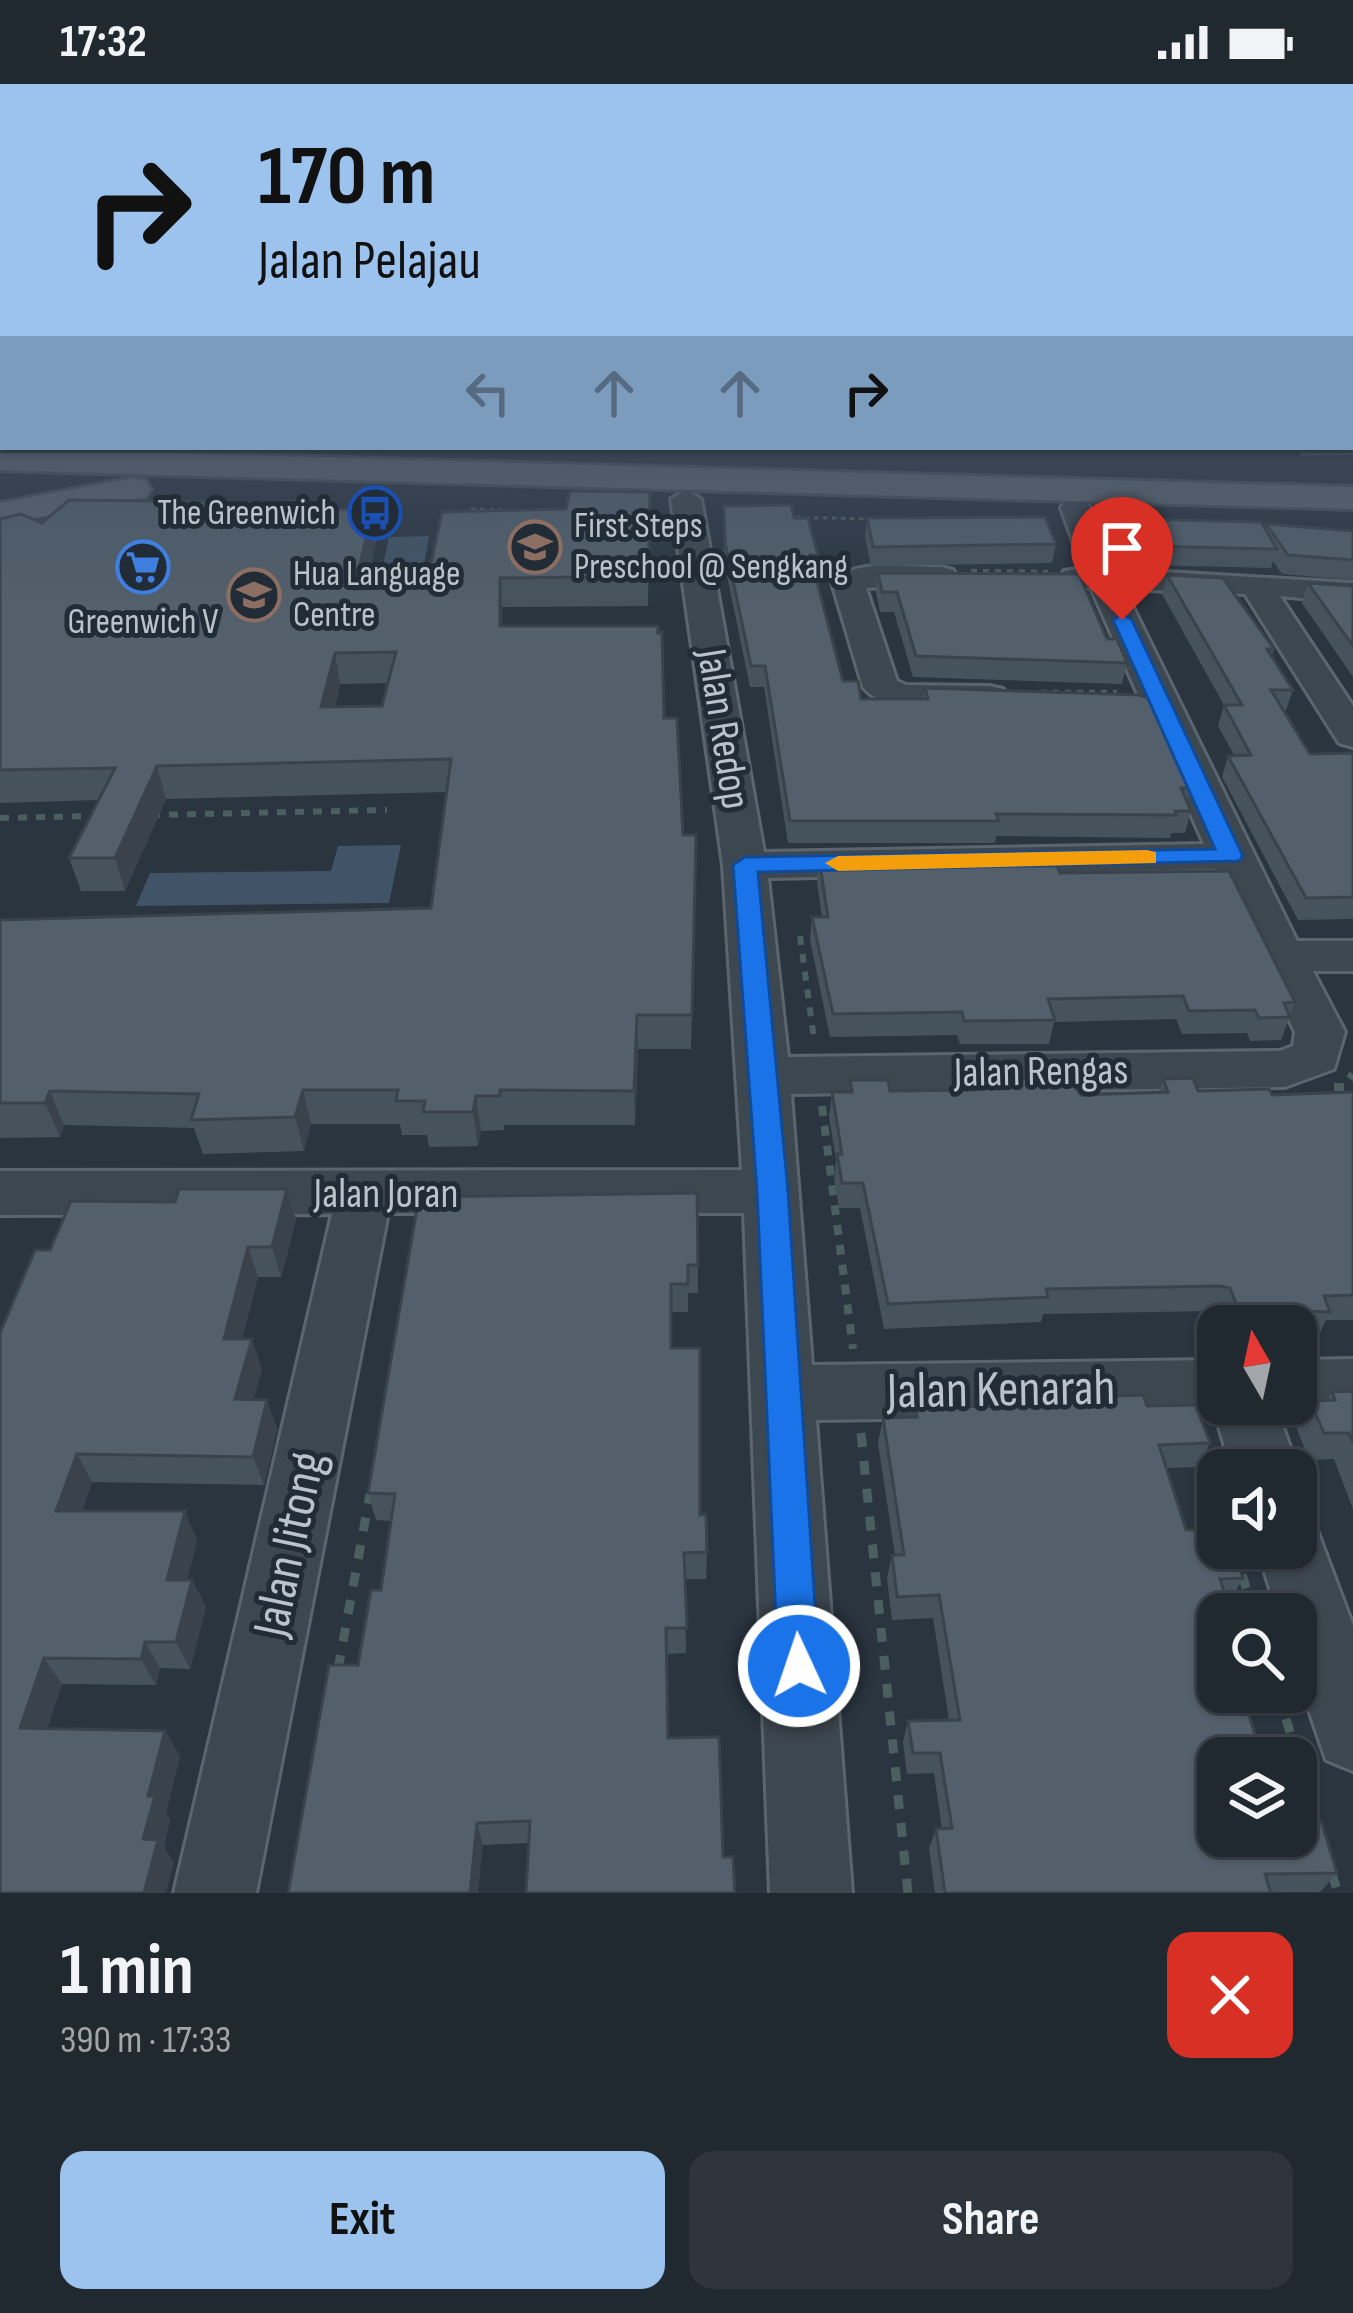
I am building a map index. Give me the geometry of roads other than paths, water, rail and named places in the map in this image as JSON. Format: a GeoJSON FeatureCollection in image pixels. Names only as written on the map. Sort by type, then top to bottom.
{"type":"FeatureCollection","features":[{"type":"Feature","properties":{"kind":"main road"},"geometry":{"type":"LineString","coordinates":[[78,450],[137,489]]}},
{"type":"Feature","properties":{"kind":"main road"},"geometry":{"type":"LineString","coordinates":[[5,464],[137,489],[1353,518]]}},
{"type":"Feature","properties":{"kind":"main road"},"geometry":{"type":"LineString","coordinates":[[0,514],[137,489],[1353,498]]}},
{"type":"Feature","properties":{"kind":"street"},"geometry":{"type":"LineString","coordinates":[[0,533],[74,514],[137,489]]}},
{"type":"Feature","properties":{"kind":"street","name":"Jalan Redop"},"geometry":{"type":"LineString","coordinates":[[686,500],[745,865],[764,1076],[811,1893]]}},
{"type":"Feature","properties":{"kind":"street"},"geometry":{"type":"LineString","coordinates":[[1076,508],[1091,578],[1140,700],[1285,956],[1353,956]]}},
{"type":"Feature","properties":{"kind":"street"},"geometry":{"type":"LineString","coordinates":[[967,574],[858,578],[848,583],[881,687],[899,695],[1030,695]]}},
{"type":"Feature","properties":{"kind":"street"},"geometry":{"type":"LineString","coordinates":[[1037,578],[1255,584],[1353,593]]}},
{"type":"Feature","properties":{"kind":"street"},"geometry":{"type":"LineString","coordinates":[[1255,584],[1353,735]]}},
{"type":"Feature","properties":{"kind":"street"},"geometry":{"type":"LineString","coordinates":[[745,865],[1231,856]]}},
{"type":"Feature","properties":{"kind":"street","name":"Jalan Rengas"},"geometry":{"type":"LineString","coordinates":[[764,1076],[1285,1069],[1316,1056],[1320,1032],[1285,956]]}},
{"type":"Feature","properties":{"kind":"street","name":"Jalan Joran"},"geometry":{"type":"LineString","coordinates":[[4,1202],[772,1191]]}},
{"type":"Feature","properties":{"kind":"street","name":"Jalan Jitong"},"geometry":{"type":"LineString","coordinates":[[215,1893],[364,1195]]}},
{"type":"Feature","properties":{"kind":"street"},"geometry":{"type":"LineString","coordinates":[[1317,1387],[1353,1386]]}},
{"type":"Feature","properties":{"kind":"street","name":"Jalan Kenarah"},"geometry":{"type":"LineString","coordinates":[[784,1393],[1197,1388]]}},
{"type":"Feature","properties":{"kind":"street"},"geometry":{"type":"LineString","coordinates":[[1298,1569],[1353,1733]]}},
{"type":"Feature","properties":{"kind":"water"},"geometry":{"type":"Polygon","coordinates":[[[429,536],[416,611],[373,612],[389,537],[429,536]]]}},
{"type":"Feature","properties":{"kind":"water"},"geometry":{"type":"Polygon","coordinates":[[[401,845],[389,903],[136,906],[150,873],[331,871],[338,846],[401,845]]]}},
{"type":"Feature","properties":{"kind":"place","name":"The Greenwich"},"geometry":{"type":"Point","coordinates":[375,513]}},
{"type":"Feature","properties":{"kind":"place","name":"First Steps Preschool @ Sengkang"},"geometry":{"type":"Point","coordinates":[535,547]}},
{"type":"Feature","properties":{"kind":"place","name":"Greenwich V"},"geometry":{"type":"Point","coordinates":[143,567]}},
{"type":"Feature","properties":{"kind":"place","name":"Hua Language Centre"},"geometry":{"type":"Point","coordinates":[254,595]}}]}
